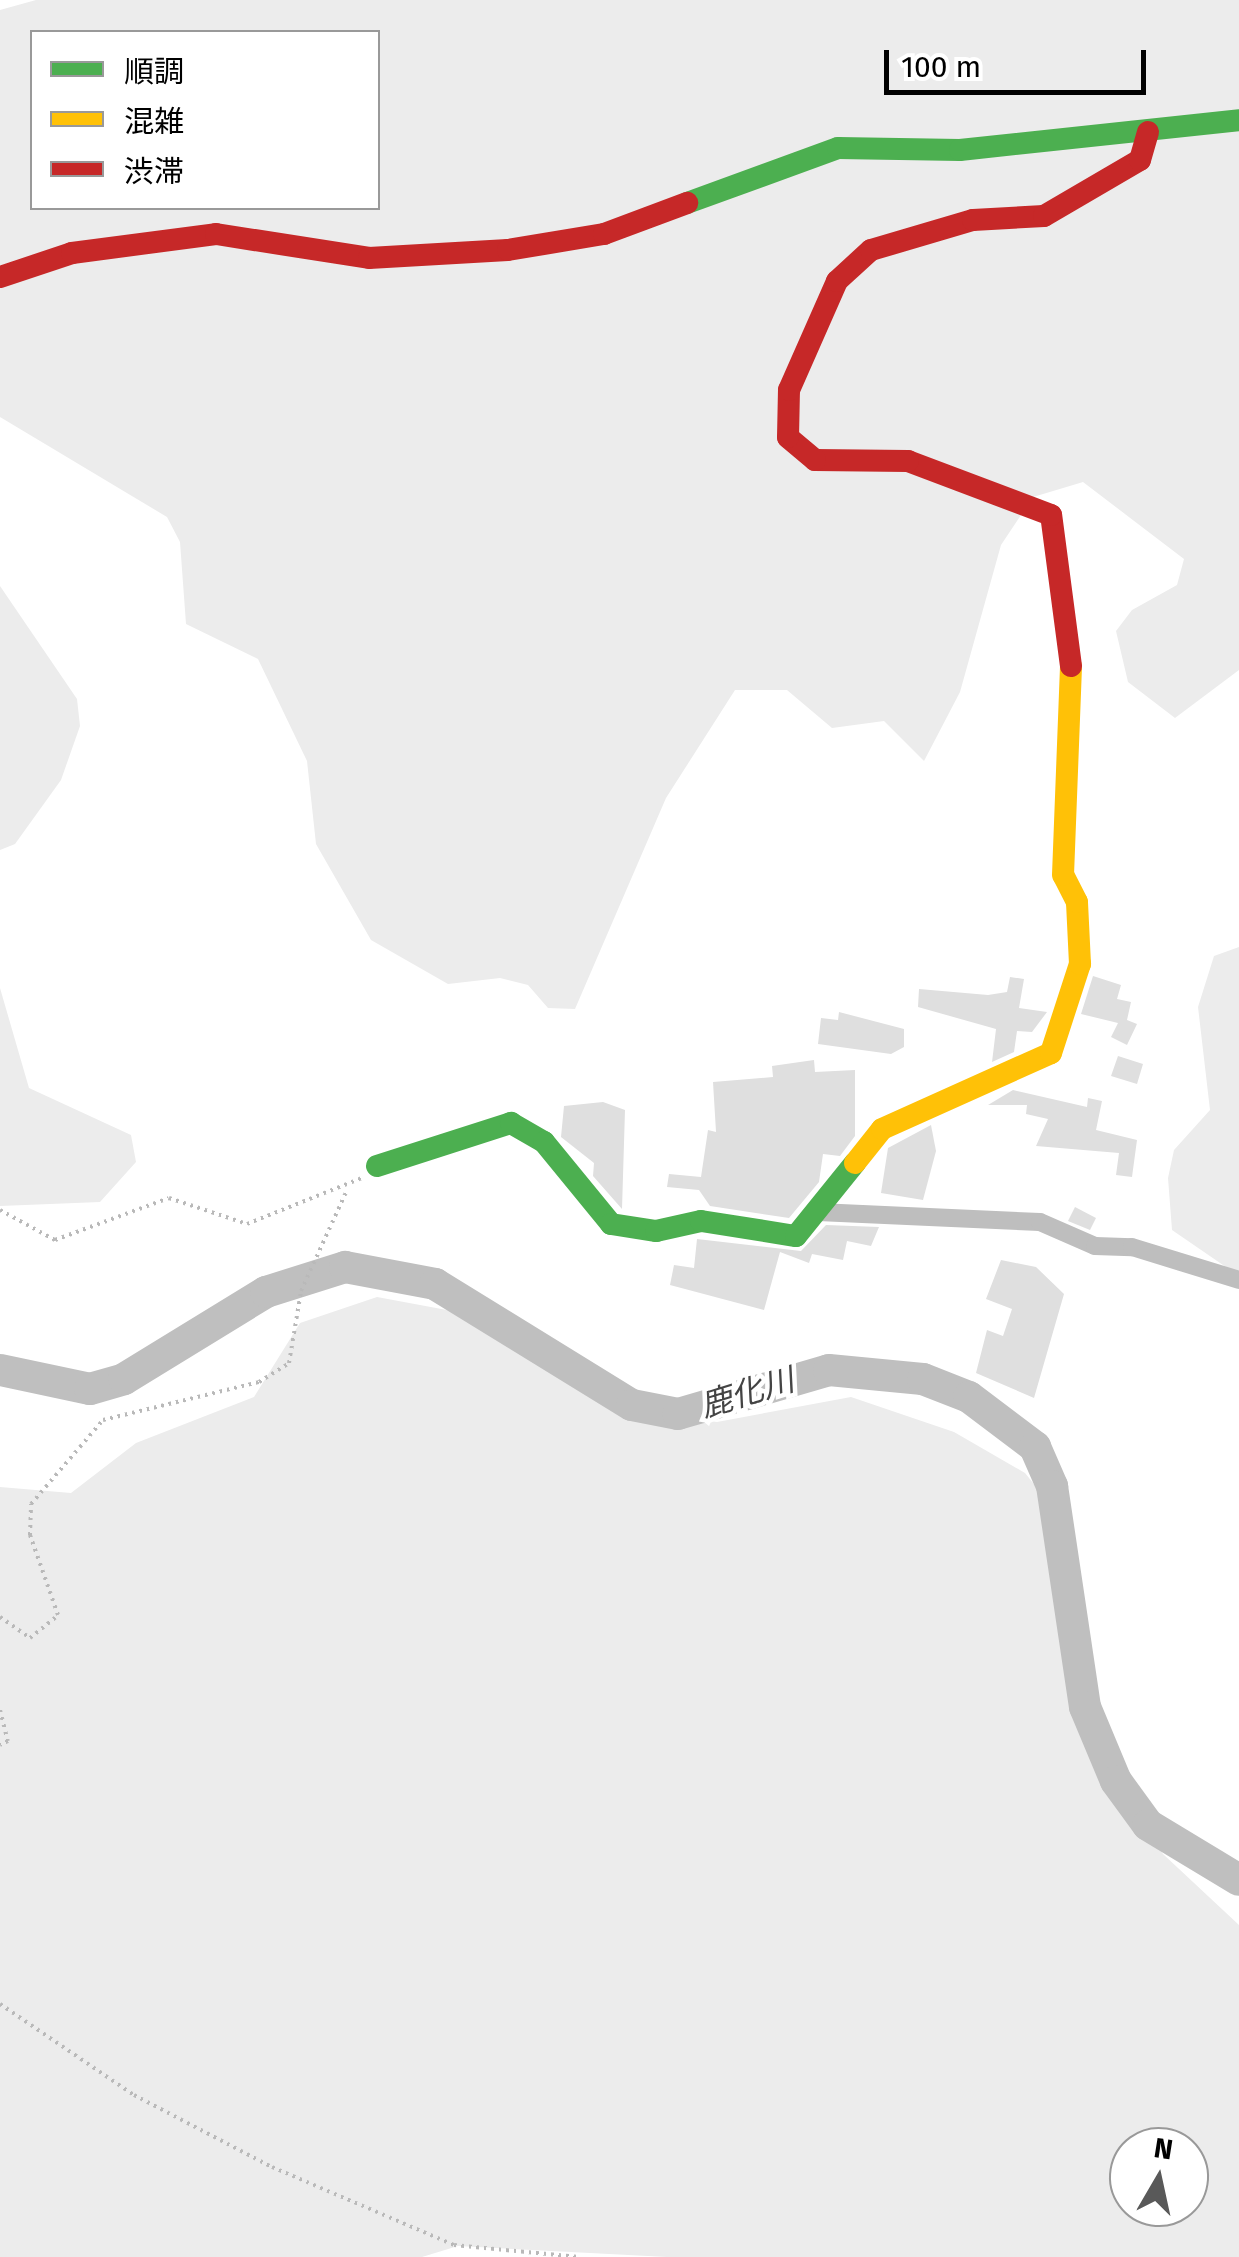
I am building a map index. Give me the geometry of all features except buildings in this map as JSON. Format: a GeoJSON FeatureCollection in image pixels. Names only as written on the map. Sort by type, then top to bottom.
{"type":"FeatureCollection","features":[{"type":"Feature","properties":{"kind":"street"},"geometry":{"type":"LineString","coordinates":[[0,277],[72,253],[216,234],[369,258],[508,250],[604,234],[838,148],[960,150],[1239,120]]}},
{"type":"Feature","properties":{"kind":"street"},"geometry":{"type":"LineString","coordinates":[[377,1166],[511,1123],[544,1142],[611,1224],[656,1231],[702,1221],[796,1236],[882,1129],[1031,1069],[1058,1042],[1080,964],[1077,902],[1063,874],[1072,645],[1056,592],[1051,515],[908,460],[846,464],[800,452],[788,437],[794,368],[836,281],[871,250],[974,220],[1044,216],[1140,160],[1148,132]]}},
{"type":"Feature","properties":{"kind":"street"},"geometry":{"type":"LineString","coordinates":[[818,1212],[1040,1222],[1094,1246],[1132,1247],[1239,1280]]}},
{"type":"Feature","properties":{"kind":"path"},"geometry":{"type":"LineString","coordinates":[[0,1210],[55,1240],[159,1200],[247,1224],[347,1190],[301,1291],[289,1363],[259,1382],[103,1420],[55,1468],[31,1504],[30,1535],[58,1615],[30,1638],[0,1618]]}},
{"type":"Feature","properties":{"kind":"path"},"geometry":{"type":"LineString","coordinates":[[0,1710],[8,1741],[0,1745]]}},
{"type":"Feature","properties":{"kind":"path"},"geometry":{"type":"LineString","coordinates":[[0,2004],[134,2095],[272,2167],[454,2245],[580,2257]]}},
{"type":"Feature","properties":{"kind":"shaded area"},"geometry":{"type":"Polygon","coordinates":[[[36,0],[1239,0],[1239,670],[1175,718],[1128,682],[1116,631],[1132,610],[1177,585],[1184,559],[1083,482],[1033,497],[1001,545],[960,692],[924,761],[884,721],[832,728],[787,690],[735,690],[666,798],[575,1009],[548,1008],[528,985],[500,978],[448,984],[371,940],[316,844],[307,761],[258,659],[186,624],[180,542],[167,517],[0,417],[0,10],[36,0]]]}},
{"type":"Feature","properties":{"kind":"shaded area"},"geometry":{"type":"Polygon","coordinates":[[[0,586],[77,699],[80,726],[61,780],[15,844],[0,850],[0,586]]]}},
{"type":"Feature","properties":{"kind":"shaded area"},"geometry":{"type":"Polygon","coordinates":[[[1239,947],[1239,1276],[1172,1230],[1168,1178],[1174,1150],[1210,1110],[1198,1007],[1214,956],[1239,947]]]}},
{"type":"Feature","properties":{"kind":"shaded area"},"geometry":{"type":"Polygon","coordinates":[[[0,988],[29,1088],[131,1135],[136,1162],[100,1202],[0,1206],[0,988]]]}},
{"type":"Feature","properties":{"kind":"shaded area"},"geometry":{"type":"Polygon","coordinates":[[[377,1297],[527,1325],[612,1390],[663,1415],[717,1422],[851,1397],[954,1432],[1025,1473],[1059,1515],[1061,1568],[1118,1785],[1163,1854],[1239,1925],[1239,2257],[667,2257],[458,2246],[422,2257],[0,2257],[0,1487],[71,1493],[136,1443],[254,1397],[300,1323],[377,1297]]]}},
{"type":"Feature","properties":{"kind":"waterway","name":"鹿化川"},"geometry":{"type":"LineString","coordinates":[[0,1370],[90,1389],[124,1379],[266,1292],[345,1267],[435,1284],[632,1405],[678,1414],[829,1370],[923,1379],[969,1397],[1035,1447],[1052,1486],[1085,1707],[1116,1781],[1148,1825],[1239,1880]]}},
{"type":"Feature","properties":{"kind":"traffic: fast"},"geometry":{"type":"LineString","coordinates":[[687,203],[838,148],[960,150],[1239,120]]}},
{"type":"Feature","properties":{"kind":"traffic: fast"},"geometry":{"type":"LineString","coordinates":[[377,1166],[511,1123],[544,1142],[611,1224],[656,1231],[701,1221],[796,1236],[855,1163]]}},
{"type":"Feature","properties":{"kind":"traffic: slow"},"geometry":{"type":"LineString","coordinates":[[855,1163],[882,1129],[1051,1053],[1080,964],[1077,902],[1063,875],[1071,666]]}},
{"type":"Feature","properties":{"kind":"traffic: jam"},"geometry":{"type":"LineString","coordinates":[[1071,666],[1051,515],[908,461],[815,460],[788,437],[789,390],[837,281],[871,250],[973,220],[1044,216],[1140,160],[1148,132]]}},
{"type":"Feature","properties":{"kind":"traffic: jam"},"geometry":{"type":"LineString","coordinates":[[0,277],[72,253],[216,234],[369,258],[508,250],[604,234],[687,203]]}}]}
